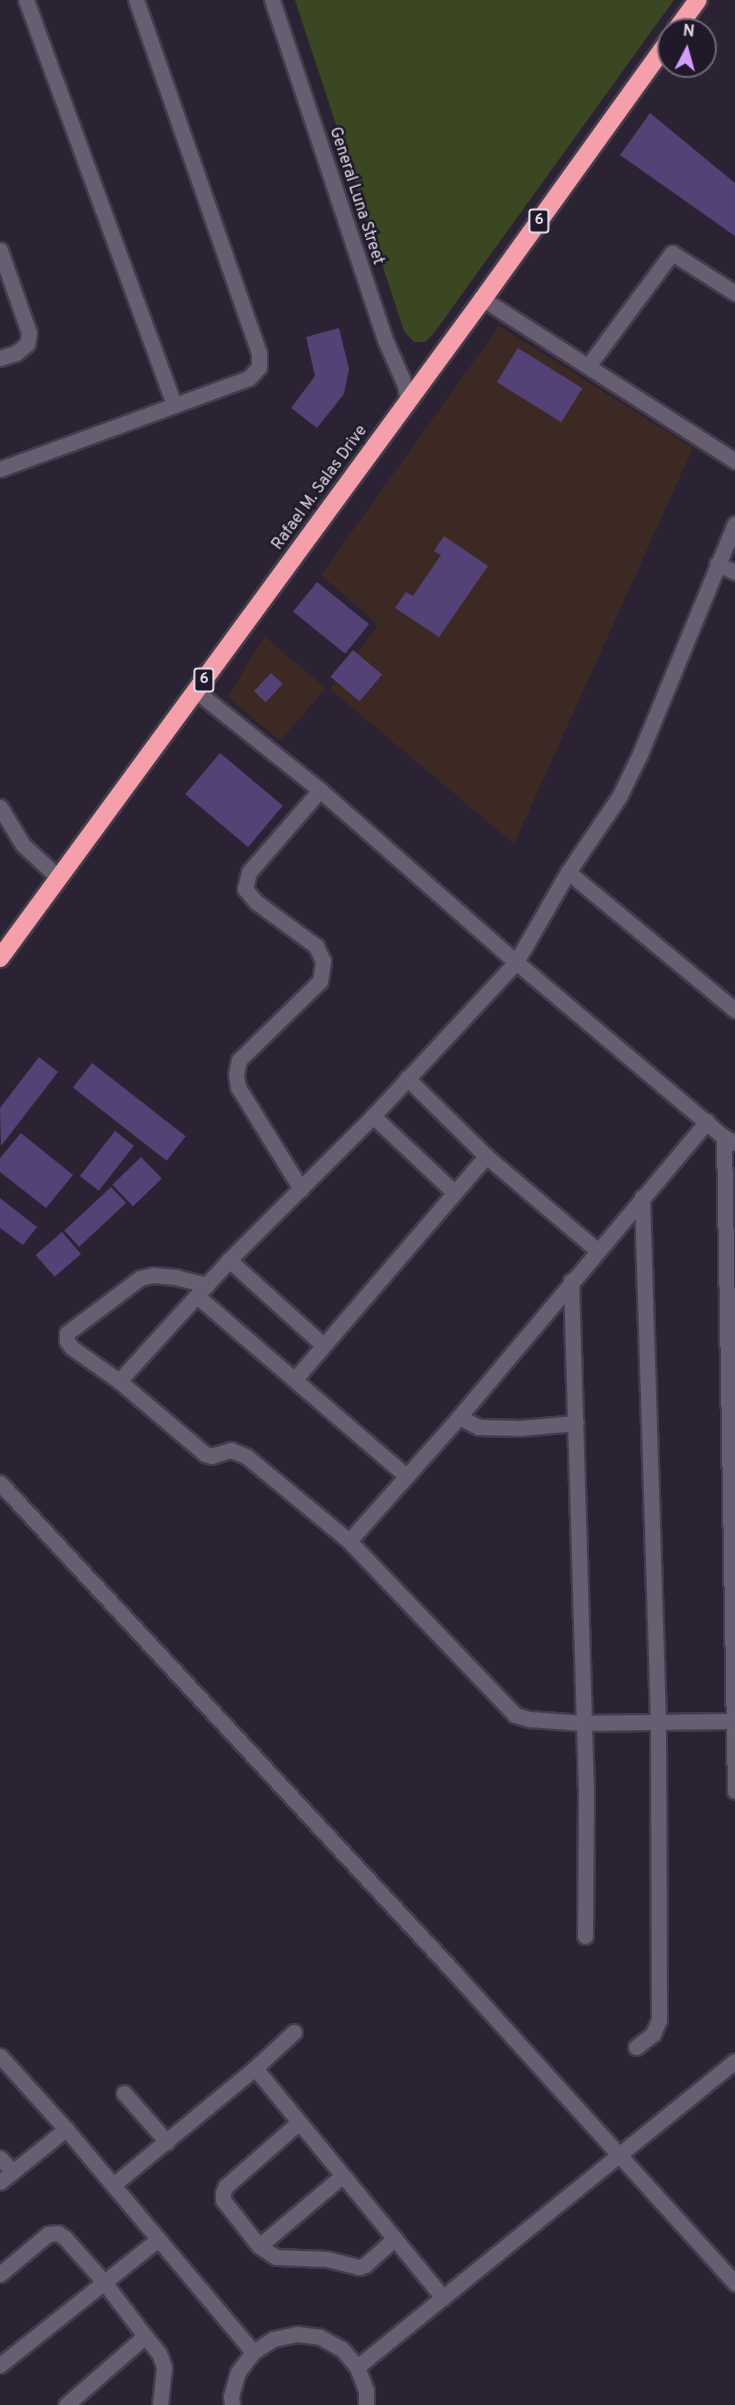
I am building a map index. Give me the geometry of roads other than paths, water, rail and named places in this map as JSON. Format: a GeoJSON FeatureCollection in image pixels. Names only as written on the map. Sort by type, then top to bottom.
{"type":"FeatureCollection","features":[{"type":"Feature","properties":{"kind":"highway"},"geometry":{"type":"LineString","coordinates":[[685,18],[698,0]]}},
{"type":"Feature","properties":{"kind":"highway","name":"Rafael M. Salas Drive"},"geometry":{"type":"LineString","coordinates":[[0,958],[56,874],[196,691],[657,57]]}},
{"type":"Feature","properties":{"kind":"street"},"geometry":{"type":"LineString","coordinates":[[26,0],[174,405]]}},
{"type":"Feature","properties":{"kind":"street"},"geometry":{"type":"LineString","coordinates":[[0,469],[249,378],[259,367],[259,354],[136,0]]}},
{"type":"Feature","properties":{"kind":"street","name":"General Luna Street"},"geometry":{"type":"LineString","coordinates":[[272,0],[386,342],[405,385],[408,402]]}},
{"type":"Feature","properties":{"kind":"street"},"geometry":{"type":"LineString","coordinates":[[0,249],[29,333],[27,344],[16,353],[0,358]]}},
{"type":"Feature","properties":{"kind":"street"},"geometry":{"type":"LineString","coordinates":[[588,366],[672,253],[734,291]]}},
{"type":"Feature","properties":{"kind":"street"},"geometry":{"type":"LineString","coordinates":[[483,299],[735,461]]}},
{"type":"Feature","properties":{"kind":"street"},"geometry":{"type":"LineString","coordinates":[[119,1381],[229,1260],[373,1116],[516,962],[568,872],[624,786],[735,524]]}},
{"type":"Feature","properties":{"kind":"street"},"geometry":{"type":"LineString","coordinates":[[717,564],[735,572]]}},
{"type":"Feature","properties":{"kind":"street"},"geometry":{"type":"LineString","coordinates":[[196,691],[320,790],[516,962],[729,1140],[735,1791]]}},
{"type":"Feature","properties":{"kind":"street"},"geometry":{"type":"LineString","coordinates":[[302,1189],[238,1087],[236,1074],[239,1060],[320,981],[323,961],[316,946],[256,902],[245,889],[249,872],[320,790]]}},
{"type":"Feature","properties":{"kind":"street"},"geometry":{"type":"LineString","coordinates":[[0,807],[13,832],[34,857],[56,874]]}},
{"type":"Feature","properties":{"kind":"street"},"geometry":{"type":"LineString","coordinates":[[568,872],[735,1010]]}},
{"type":"Feature","properties":{"kind":"street"},"geometry":{"type":"LineString","coordinates":[[407,1078],[486,1156],[597,1251]]}},
{"type":"Feature","properties":{"kind":"street"},"geometry":{"type":"LineString","coordinates":[[373,1116],[455,1193]]}},
{"type":"Feature","properties":{"kind":"street"},"geometry":{"type":"LineString","coordinates":[[349,1541],[405,1475],[459,1417],[707,1121]]}},
{"type":"Feature","properties":{"kind":"street"},"geometry":{"type":"LineString","coordinates":[[295,1379],[486,1156]]}},
{"type":"Feature","properties":{"kind":"street"},"geometry":{"type":"LineString","coordinates":[[636,2047],[653,2034],[660,2020],[658,1722],[642,1197]]}},
{"type":"Feature","properties":{"kind":"street"},"geometry":{"type":"LineString","coordinates":[[229,1260],[323,1345]]}},
{"type":"Feature","properties":{"kind":"street"},"geometry":{"type":"LineString","coordinates":[[405,1475],[295,1379],[202,1291],[176,1277],[153,1275],[140,1278],[68,1333],[67,1341],[71,1347],[119,1381],[205,1454],[211,1456],[231,1450],[246,1455],[349,1541],[515,1715],[529,1719],[584,1723],[734,1721]]}},
{"type":"Feature","properties":{"kind":"street"},"geometry":{"type":"LineString","coordinates":[[571,1281],[584,1723],[585,1936]]}},
{"type":"Feature","properties":{"kind":"street"},"geometry":{"type":"LineString","coordinates":[[459,1417],[479,1427],[520,1428],[576,1423]]}},
{"type":"Feature","properties":{"kind":"street"},"geometry":{"type":"LineString","coordinates":[[0,1483],[445,1962],[735,2283]]}},
{"type":"Feature","properties":{"kind":"street"},"geometry":{"type":"LineString","coordinates":[[113,2185],[255,2068],[294,2032]]}},
{"type":"Feature","properties":{"kind":"street"},"geometry":{"type":"LineString","coordinates":[[0,2056],[66,2129],[252,2352]]}},
{"type":"Feature","properties":{"kind":"street"},"geometry":{"type":"LineString","coordinates":[[357,2367],[497,2256],[576,2188],[619,2156],[735,2061]]}},
{"type":"Feature","properties":{"kind":"street"},"geometry":{"type":"LineString","coordinates":[[255,2068],[443,2298]]}},
{"type":"Feature","properties":{"kind":"street"},"geometry":{"type":"LineString","coordinates":[[124,2093],[166,2142]]}},
{"type":"Feature","properties":{"kind":"street"},"geometry":{"type":"LineString","coordinates":[[298,2123],[226,2186],[223,2193],[223,2200],[260,2246],[276,2257],[327,2259],[359,2266],[364,2265],[395,2238]]}},
{"type":"Feature","properties":{"kind":"street"},"geometry":{"type":"LineString","coordinates":[[0,2182],[66,2129]]}},
{"type":"Feature","properties":{"kind":"street"},"geometry":{"type":"LineString","coordinates":[[0,2157],[12,2171]]}},
{"type":"Feature","properties":{"kind":"street"},"geometry":{"type":"LineString","coordinates":[[260,2246],[342,2176]]}},
{"type":"Feature","properties":{"kind":"street"},"geometry":{"type":"LineString","coordinates":[[0,2274],[48,2234],[58,2233],[65,2238],[104,2282],[159,2353],[164,2367],[160,2405]]}},
{"type":"Feature","properties":{"kind":"street"},"geometry":{"type":"LineString","coordinates":[[0,2365],[157,2240]]}},
{"type":"Feature","properties":{"kind":"street"},"geometry":{"type":"LineString","coordinates":[[232,2405],[231,2396],[238,2372],[252,2352],[273,2339],[297,2334],[320,2337],[342,2349],[357,2367],[366,2391],[366,2405]]}},
{"type":"Feature","properties":{"kind":"street"},"geometry":{"type":"LineString","coordinates":[[66,2405],[145,2336]]}}]}
